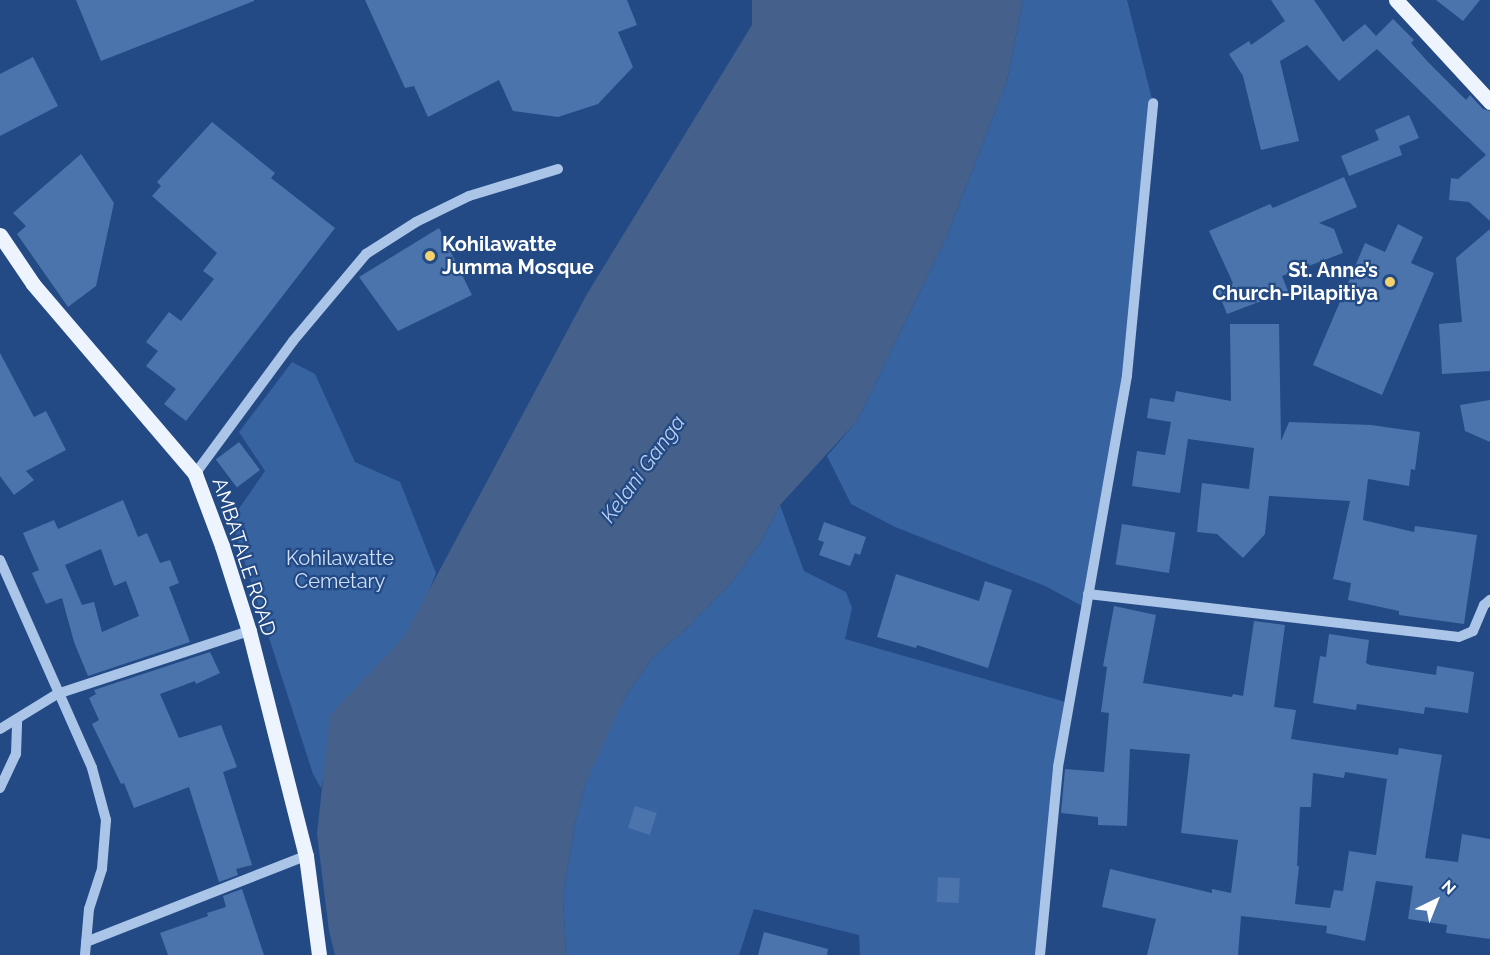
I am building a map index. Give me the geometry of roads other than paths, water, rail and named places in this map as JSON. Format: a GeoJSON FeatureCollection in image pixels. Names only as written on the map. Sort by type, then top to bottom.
{"type":"FeatureCollection","features":[{"type":"Feature","properties":{"kind":"main road"},"geometry":{"type":"LineString","coordinates":[[1396,0],[1490,102]]}},
{"type":"Feature","properties":{"kind":"main road","name":"AMBATALE ROAD"},"geometry":{"type":"LineString","coordinates":[[0,235],[33,284],[195,474],[222,546],[249,631],[306,856],[319,955]]}},
{"type":"Feature","properties":{"kind":"street"},"geometry":{"type":"LineString","coordinates":[[1040,955],[1058,767],[1127,375],[1153,103]]}},
{"type":"Feature","properties":{"kind":"street"},"geometry":{"type":"LineString","coordinates":[[195,474],[293,341],[366,254],[416,222],[469,196],[558,169]]}},
{"type":"Feature","properties":{"kind":"street"},"geometry":{"type":"LineString","coordinates":[[0,560],[92,768],[106,820],[102,870],[89,909],[85,955]]}},
{"type":"Feature","properties":{"kind":"street"},"geometry":{"type":"LineString","coordinates":[[1088,594],[1459,637],[1473,631],[1484,605],[1490,600]]}},
{"type":"Feature","properties":{"kind":"street"},"geometry":{"type":"LineString","coordinates":[[0,729],[57,693],[249,631]]}},
{"type":"Feature","properties":{"kind":"street"},"geometry":{"type":"LineString","coordinates":[[0,788],[16,754],[17,720]]}},
{"type":"Feature","properties":{"kind":"street"},"geometry":{"type":"LineString","coordinates":[[86,942],[306,856]]}},
{"type":"Feature","properties":{"kind":"water","name":"Kelani Ganga"},"geometry":{"type":"Polygon","coordinates":[[[752,0],[1023,0],[1007,81],[946,238],[857,421],[780,505],[761,542],[732,582],[684,631],[654,656],[625,697],[586,782],[575,823],[563,896],[566,955],[335,955],[329,931],[317,834],[330,715],[404,637],[587,294],[752,25],[752,0]]]}},
{"type":"Feature","properties":{"kind":"place","name":"Kohilawatte Jumma Mosque"},"geometry":{"type":"Point","coordinates":[430,256]}},
{"type":"Feature","properties":{"kind":"place","name":"St. Anne’s Church-Pilapitiya"},"geometry":{"type":"Point","coordinates":[1390,282]}},
{"type":"Feature","properties":{"kind":"park label","name":"Kohilawatte Cemetary"},"geometry":{"type":"Point","coordinates":[340,570]}}]}
